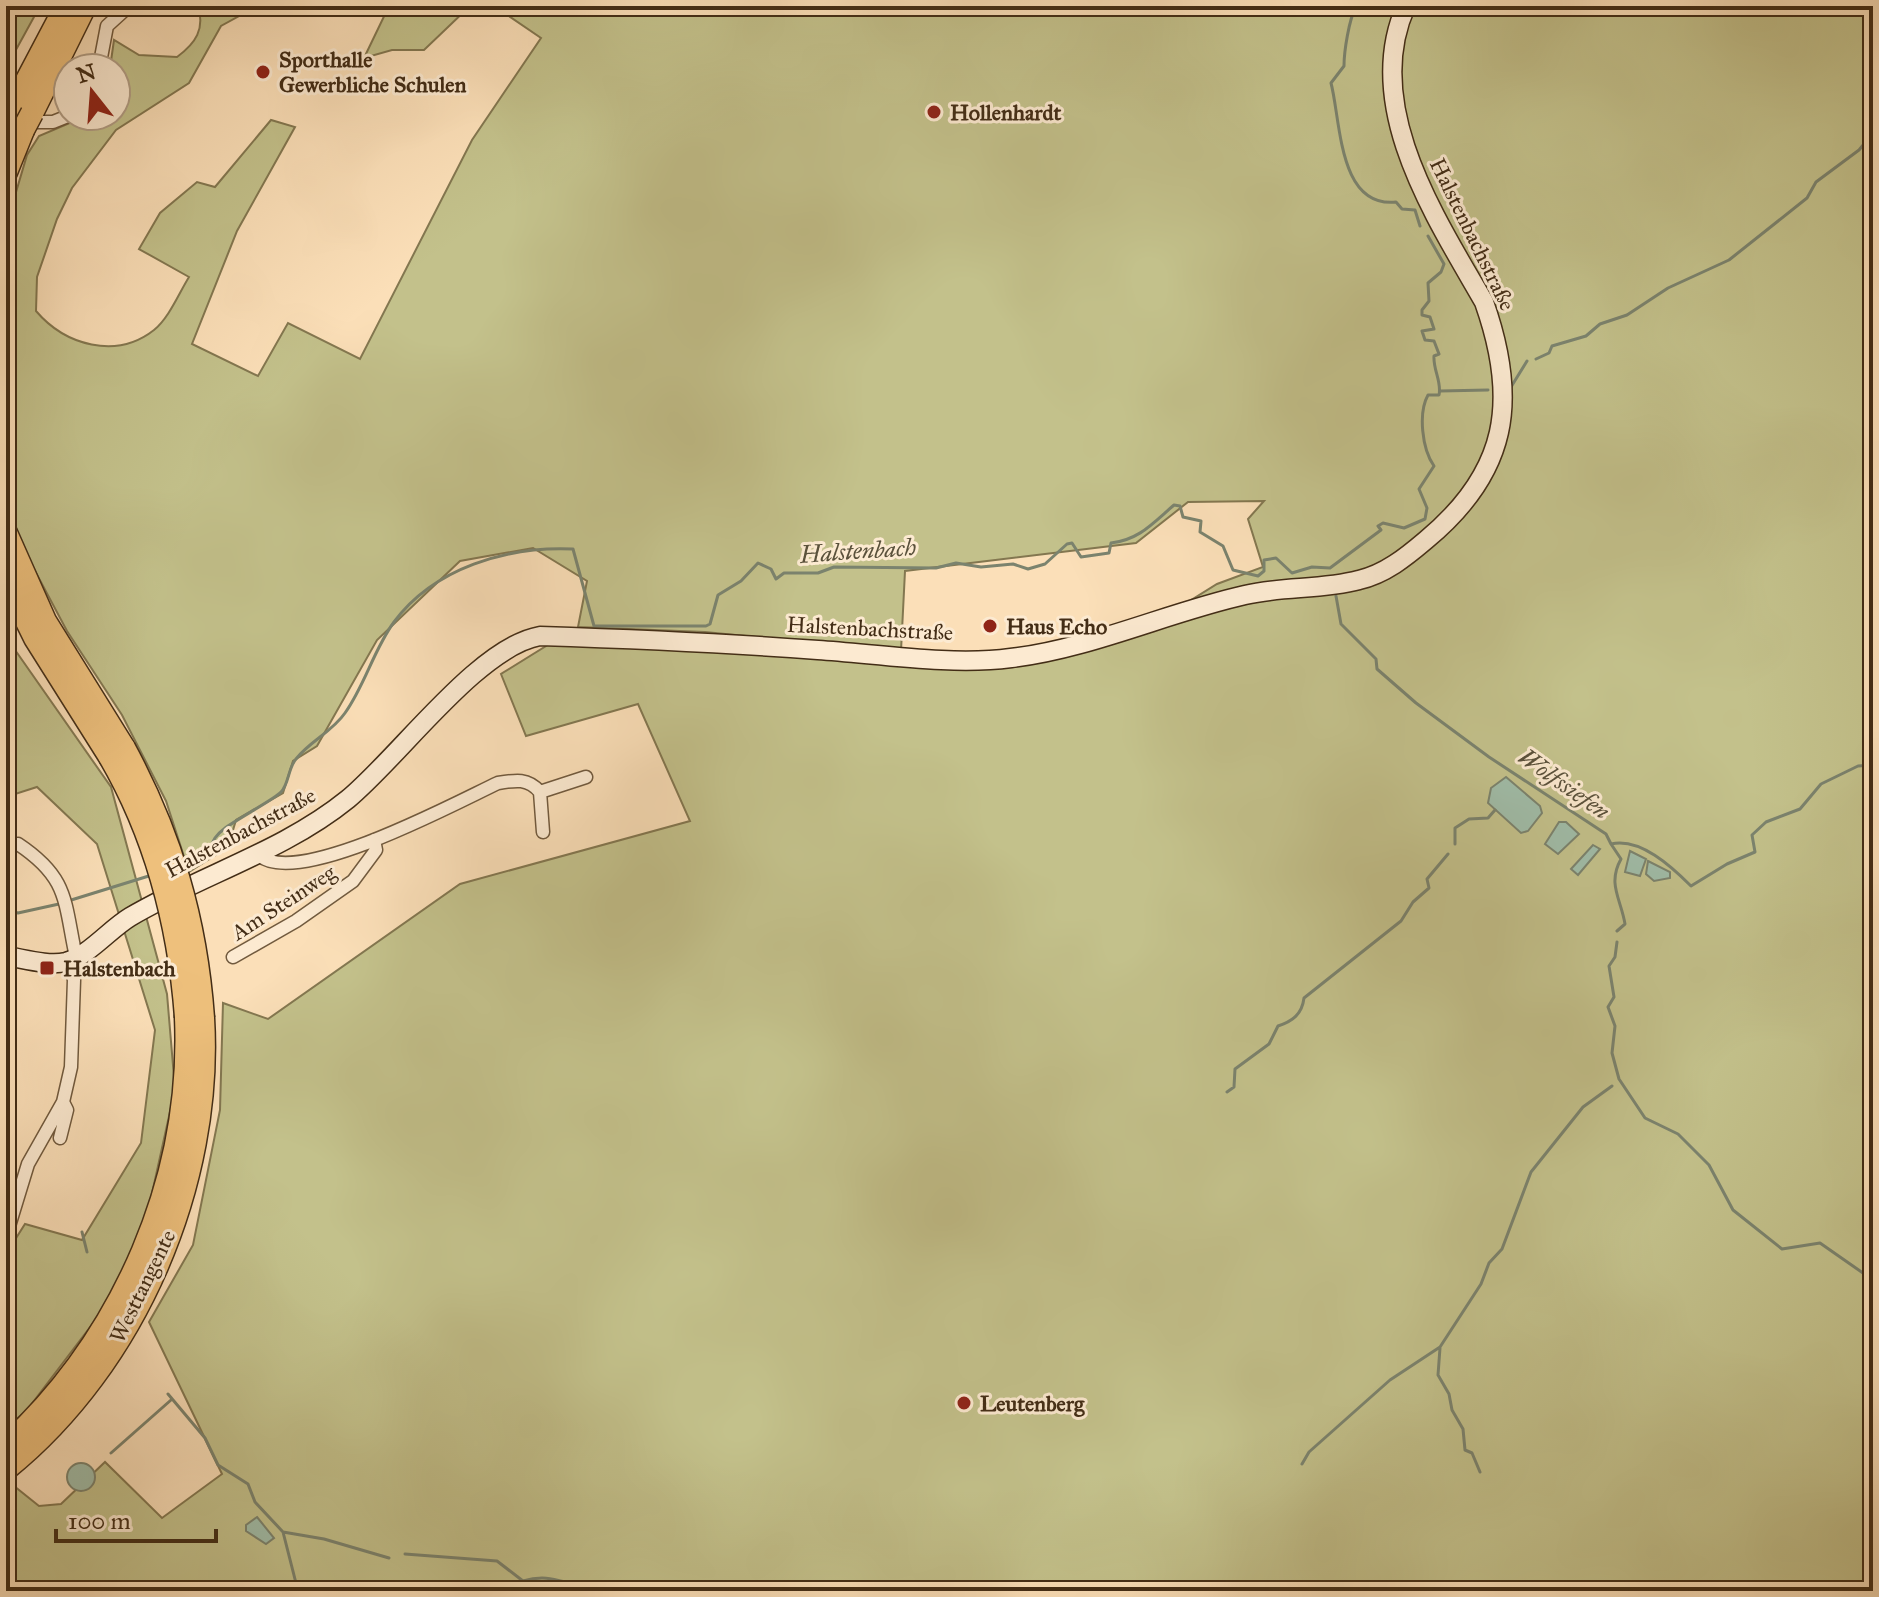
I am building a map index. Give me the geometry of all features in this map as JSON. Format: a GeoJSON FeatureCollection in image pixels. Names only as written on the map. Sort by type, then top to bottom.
{"type":"FeatureCollection","features":[{"type":"Feature","properties":{"kind":"highway"},"geometry":{"type":"LineString","coordinates":[[38,57],[43,28],[54,6]]}},
{"type":"Feature","properties":{"kind":"highway"},"geometry":{"type":"LineString","coordinates":[[6,172],[15,120],[38,57],[66,6]]}},
{"type":"Feature","properties":{"kind":"highway"},"geometry":{"type":"LineString","coordinates":[[15,120],[85,6]]}},
{"type":"Feature","properties":{"kind":"highway"},"geometry":{"type":"LineString","coordinates":[[6,533],[45,621],[117,753]]}},
{"type":"Feature","properties":{"kind":"highway"},"geometry":{"type":"LineString","coordinates":[[6,579],[35,638],[156,811],[184,892],[194,932],[194,1017]]}},
{"type":"Feature","properties":{"kind":"highway","name":"Westtangente"},"geometry":{"type":"LineString","coordinates":[[6,1446],[80,1364],[139,1262],[174,1158],[194,1017]]}},
{"type":"Feature","properties":{"kind":"highway","name":"Westtangente"},"geometry":{"type":"LineString","coordinates":[[6,1469],[42,1436],[89,1381],[128,1322],[160,1258],[173,1225],[193,1143],[203,1061],[194,1017]]}},
{"type":"Feature","properties":{"kind":"street"},"geometry":{"type":"LineString","coordinates":[[102,52],[107,26],[129,6]]}},
{"type":"Feature","properties":{"kind":"street","name":"Halstenbachstraße"},"geometry":{"type":"LineString","coordinates":[[73,959],[130,917],[298,833],[348,799],[490,661],[522,639],[540,636],[710,642],[912,657],[1011,658],[1121,632],[1244,595],[1360,580],[1383,572],[1412,552],[1449,521],[1474,493],[1499,437],[1503,389],[1484,302],[1419,184],[1400,119],[1394,58],[1397,28],[1406,6]]}},
{"type":"Feature","properties":{"kind":"street"},"geometry":{"type":"LineString","coordinates":[[15,120],[52,122]]}},
{"type":"Feature","properties":{"kind":"street"},"geometry":{"type":"LineString","coordinates":[[543,832],[540,792],[586,777]]}},
{"type":"Feature","properties":{"kind":"street","name":"Am Steinweg"},"geometry":{"type":"LineString","coordinates":[[258,854],[265,861],[287,864],[321,858],[374,840],[498,783],[517,780],[533,784],[540,792]]}},
{"type":"Feature","properties":{"kind":"street","name":"Am Steinweg"},"geometry":{"type":"LineString","coordinates":[[233,957],[296,921],[353,881],[376,850],[374,840]]}},
{"type":"Feature","properties":{"kind":"street"},"geometry":{"type":"LineString","coordinates":[[6,1236],[28,1164],[63,1102],[71,1067],[74,980],[62,886],[43,861],[18,844]]}},
{"type":"Feature","properties":{"kind":"street"},"geometry":{"type":"LineString","coordinates":[[6,956],[55,964],[73,959]]}},
{"type":"Feature","properties":{"kind":"street"},"geometry":{"type":"LineString","coordinates":[[60,1138],[67,1110],[63,1102]]}},
{"type":"Feature","properties":{"kind":"shaded area"},"geometry":{"type":"Polygon","coordinates":[[[6,6],[40,6],[6,68],[6,6]]]}},
{"type":"Feature","properties":{"kind":"shaded area"},"geometry":{"type":"Polygon","coordinates":[[[198,6],[243,6],[239,16],[221,26],[189,83],[132,120],[132,52],[112,52],[114,40],[139,55],[177,57],[197,35],[198,6]]]}},
{"type":"Feature","properties":{"kind":"shaded area"},"geometry":{"type":"Polygon","coordinates":[[[389,6],[470,6],[424,50],[392,50],[364,58],[389,6]]]}},
{"type":"Feature","properties":{"kind":"shaded area"},"geometry":{"type":"Polygon","coordinates":[[[494,6],[1873,6],[1873,1591],[12,1591],[6,1588],[6,1491],[14,1486],[39,1506],[61,1504],[105,1462],[162,1518],[222,1474],[149,1322],[193,1245],[220,1110],[223,1003],[268,1019],[460,884],[690,821],[638,704],[526,736],[501,674],[551,643],[767,653],[907,666],[1135,635],[1217,584],[1263,567],[1248,519],[1264,501],[1188,502],[1136,543],[905,571],[901,651],[705,632],[578,627],[587,581],[533,548],[460,561],[377,640],[317,746],[293,761],[283,793],[236,820],[228,847],[189,872],[166,801],[122,715],[67,631],[18,539],[6,495],[6,226],[27,155],[39,136],[52,130],[114,132],[72,188],[57,219],[37,277],[36,311],[48,323],[76,340],[108,346],[139,339],[154,330],[169,312],[189,277],[139,249],[160,213],[197,182],[215,187],[271,120],[295,127],[237,231],[192,344],[258,376],[288,323],[360,359],[472,140],[541,38],[494,6]]]}},
{"type":"Feature","properties":{"kind":"shaded area"},"geometry":{"type":"Polygon","coordinates":[[[6,637],[111,787],[167,994],[175,1089],[147,1216],[116,1293],[27,1410],[6,1428],[6,1254],[25,1224],[82,1240],[141,1143],[155,1030],[97,844],[37,787],[6,797],[6,637]]]}},
{"type":"Feature","properties":{"kind":"shaded area"},"geometry":{"type":"Polygon","coordinates":[[[1506,777],[1540,806],[1542,813],[1528,831],[1521,833],[1488,803],[1491,788],[1506,777]]]}},
{"type":"Feature","properties":{"kind":"shaded area"},"geometry":{"type":"Polygon","coordinates":[[[1559,822],[1566,822],[1579,834],[1558,854],[1545,844],[1559,822]]]}},
{"type":"Feature","properties":{"kind":"shaded area"},"geometry":{"type":"Polygon","coordinates":[[[1593,845],[1600,849],[1578,875],[1571,869],[1593,845]]]}},
{"type":"Feature","properties":{"kind":"shaded area"},"geometry":{"type":"Polygon","coordinates":[[[1630,851],[1646,859],[1640,876],[1625,872],[1630,851]]]}},
{"type":"Feature","properties":{"kind":"shaded area"},"geometry":{"type":"Polygon","coordinates":[[[1648,861],[1670,872],[1670,878],[1654,881],[1646,874],[1648,861]]]}},
{"type":"Feature","properties":{"kind":"shaded area"},"geometry":{"type":"Polygon","coordinates":[[[81,1463],[91,1467],[95,1477],[91,1487],[81,1491],[71,1487],[67,1477],[71,1467],[81,1463]]]}},
{"type":"Feature","properties":{"kind":"shaded area"},"geometry":{"type":"Polygon","coordinates":[[[257,1517],[274,1538],[266,1544],[246,1531],[246,1525],[257,1517]]]}},
{"type":"Feature","properties":{"kind":"waterway"},"geometry":{"type":"LineString","coordinates":[[1356,6],[1347,36],[1344,66],[1331,83],[1346,159],[1363,191],[1377,200],[1396,202],[1402,209],[1415,210],[1420,226]]}},
{"type":"Feature","properties":{"kind":"waterway"},"geometry":{"type":"LineString","coordinates":[[1536,359],[1549,353],[1552,346],[1586,336],[1600,324],[1627,315],[1668,288],[1729,260],[1807,198],[1816,182],[1859,150],[1873,133]]}},
{"type":"Feature","properties":{"kind":"waterway"},"geometry":{"type":"LineString","coordinates":[[1330,568],[1381,530],[1378,526],[1383,523],[1404,528],[1425,519],[1427,508],[1419,489],[1434,466],[1424,441],[1423,411],[1428,395],[1439,395],[1440,390],[1434,361],[1434,356],[1439,354],[1434,341],[1425,340],[1422,331],[1434,329],[1430,317],[1422,315],[1422,310],[1429,301],[1428,283],[1441,272],[1444,264],[1428,236]]}},
{"type":"Feature","properties":{"kind":"waterway"},"geometry":{"type":"LineString","coordinates":[[1511,387],[1527,361]]}},
{"type":"Feature","properties":{"kind":"waterway"},"geometry":{"type":"LineString","coordinates":[[1440,391],[1488,390]]}},
{"type":"Feature","properties":{"kind":"waterway","name":"Halstenbach"},"geometry":{"type":"LineString","coordinates":[[183,866],[203,858],[224,829],[281,792],[296,759],[345,713],[387,633],[410,603],[451,574],[498,557],[548,549],[573,549],[594,626],[706,626],[710,624],[718,595],[741,581],[758,563],[771,569],[776,579],[784,573],[818,573],[834,567],[936,568],[956,563],[981,567],[1013,564],[1028,569],[1045,564],[1072,543],[1081,557],[1109,553],[1111,543],[1138,534],[1174,505],[1180,506],[1183,517],[1201,521],[1200,532],[1223,546],[1233,570],[1258,576],[1264,571],[1264,560],[1276,558],[1292,573],[1312,567],[1330,568]]}},
{"type":"Feature","properties":{"kind":"waterway","name":"Wolfssiefen"},"geometry":{"type":"LineString","coordinates":[[1336,596],[1341,624],[1376,659],[1377,669],[1416,703],[1489,757],[1606,834],[1611,844],[1622,843],[1644,849],[1691,886],[1727,864],[1755,852],[1752,835],[1766,822],[1800,809],[1821,784],[1858,766],[1873,765]]}},
{"type":"Feature","properties":{"kind":"waterway"},"geometry":{"type":"LineString","coordinates":[[1455,844],[1455,828],[1469,819],[1488,818],[1495,810]]}},
{"type":"Feature","properties":{"kind":"waterway"},"geometry":{"type":"LineString","coordinates":[[1611,844],[1621,859],[1615,884],[1625,924],[1617,931]]}},
{"type":"Feature","properties":{"kind":"waterway"},"geometry":{"type":"LineString","coordinates":[[1227,1092],[1234,1087],[1235,1069],[1269,1044],[1278,1026],[1299,1013],[1304,998],[1401,921],[1413,902],[1429,888],[1427,879],[1448,854]]}},
{"type":"Feature","properties":{"kind":"waterway","name":"Halstenbach"},"geometry":{"type":"LineString","coordinates":[[68,901],[152,875]]}},
{"type":"Feature","properties":{"kind":"waterway","name":"Halstenbach"},"geometry":{"type":"LineString","coordinates":[[6,910],[18,913],[59,904]]}},
{"type":"Feature","properties":{"kind":"waterway"},"geometry":{"type":"LineString","coordinates":[[1617,942],[1615,957],[1609,966],[1614,997],[1608,1007],[1615,1026],[1612,1053],[1619,1079],[1645,1118],[1678,1134],[1709,1165],[1733,1210],[1782,1249],[1820,1243],[1873,1280]]}},
{"type":"Feature","properties":{"kind":"waterway"},"geometry":{"type":"LineString","coordinates":[[1302,1464],[1309,1452],[1390,1380],[1440,1347],[1481,1284],[1489,1263],[1502,1249],[1531,1172],[1583,1107],[1612,1086]]}},
{"type":"Feature","properties":{"kind":"waterway"},"geometry":{"type":"LineString","coordinates":[[82,1232],[87,1252]]}},
{"type":"Feature","properties":{"kind":"waterway"},"geometry":{"type":"LineString","coordinates":[[1440,1348],[1438,1375],[1463,1429],[1465,1450],[1472,1453],[1480,1472]]}},
{"type":"Feature","properties":{"kind":"waterway"},"geometry":{"type":"LineString","coordinates":[[168,1394],[205,1438],[218,1465],[248,1484],[255,1502],[283,1532],[298,1591]]}},
{"type":"Feature","properties":{"kind":"waterway"},"geometry":{"type":"LineString","coordinates":[[111,1453],[171,1400]]}},
{"type":"Feature","properties":{"kind":"waterway"},"geometry":{"type":"LineString","coordinates":[[283,1532],[324,1539],[389,1558]]}},
{"type":"Feature","properties":{"kind":"waterway"},"geometry":{"type":"LineString","coordinates":[[405,1554],[497,1561],[523,1581],[543,1578],[594,1587]]}},
{"type":"Feature","properties":{"kind":"place","name":"Sporthalle Gewerbliche Schulen"},"geometry":{"type":"Point","coordinates":[263,72]}},
{"type":"Feature","properties":{"kind":"place","name":"Hollenhardt"},"geometry":{"type":"Point","coordinates":[934,112]}},
{"type":"Feature","properties":{"kind":"place","name":"Haus Echo"},"geometry":{"type":"Point","coordinates":[990,626]}},
{"type":"Feature","properties":{"kind":"place","name":"Halstenbach"},"geometry":{"type":"Point","coordinates":[47,968]}},
{"type":"Feature","properties":{"kind":"place","name":"Leutenberg"},"geometry":{"type":"Point","coordinates":[964,1403]}}]}
